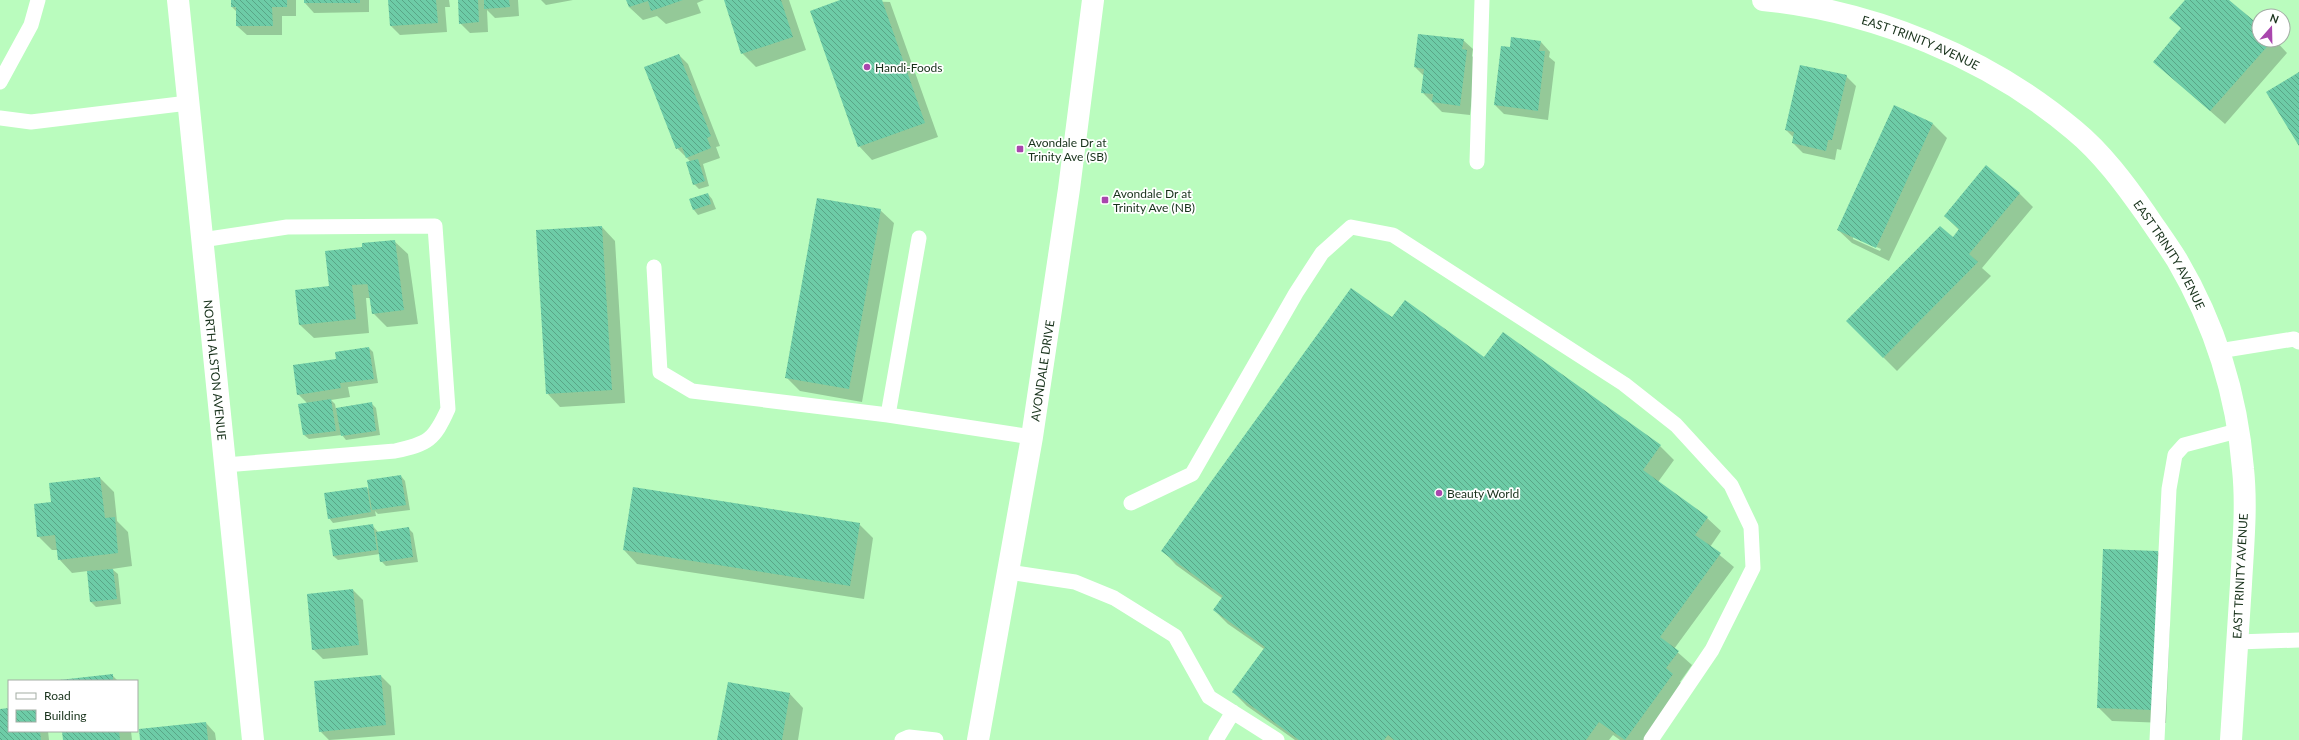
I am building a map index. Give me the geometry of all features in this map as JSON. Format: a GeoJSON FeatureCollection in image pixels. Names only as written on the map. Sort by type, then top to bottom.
{"type":"FeatureCollection","features":[{"type":"Feature","properties":{"kind":"street","name":"NORTH ALSTON AVENUE"},"geometry":{"type":"LineString","coordinates":[[178,0],[254,740]]}},
{"type":"Feature","properties":{"kind":"street","name":"AVONDALE DRIVE"},"geometry":{"type":"LineString","coordinates":[[978,740],[1032,437],[1069,189],[1094,0]]}},
{"type":"Feature","properties":{"kind":"street","name":"EAST TRINITY AVENUE"},"geometry":{"type":"LineString","coordinates":[[1763,0],[1845,14],[1915,37],[1972,63],[2037,100],[2076,132],[2113,170],[2136,200],[2183,270],[2196,295],[2219,351],[2231,392],[2243,470],[2243,542],[2231,740]]}},
{"type":"Feature","properties":{"kind":"lane"},"geometry":{"type":"LineString","coordinates":[[0,82],[31,24],[38,0]]}},
{"type":"Feature","properties":{"kind":"lane"},"geometry":{"type":"LineString","coordinates":[[1477,162],[1482,0]]}},
{"type":"Feature","properties":{"kind":"lane"},"geometry":{"type":"LineString","coordinates":[[0,118],[31,122],[188,103]]}},
{"type":"Feature","properties":{"kind":"lane"},"geometry":{"type":"LineString","coordinates":[[202,240],[287,227],[435,226],[448,408],[439,429],[421,446],[395,451],[225,465]]}},
{"type":"Feature","properties":{"kind":"lane"},"geometry":{"type":"LineString","coordinates":[[1131,503],[1192,474],[1296,293],[1322,253],[1351,226],[1393,235],[1624,384],[1676,425],[1731,485],[1751,527],[1752,568],[1712,650],[1651,740]]}},
{"type":"Feature","properties":{"kind":"lane"},"geometry":{"type":"LineString","coordinates":[[888,415],[919,238]]}},
{"type":"Feature","properties":{"kind":"lane"},"geometry":{"type":"LineString","coordinates":[[654,267],[660,372],[692,391],[888,415],[1032,437]]}},
{"type":"Feature","properties":{"kind":"lane"},"geometry":{"type":"LineString","coordinates":[[2219,351],[2294,339],[2299,342]]}},
{"type":"Feature","properties":{"kind":"lane"},"geometry":{"type":"LineString","coordinates":[[2158,740],[2169,489],[2175,455],[2184,445],[2237,431]]}},
{"type":"Feature","properties":{"kind":"lane"},"geometry":{"type":"LineString","coordinates":[[1009,572],[1075,582],[1114,598],[1175,636],[1209,696],[1277,740]]}},
{"type":"Feature","properties":{"kind":"lane"},"geometry":{"type":"LineString","coordinates":[[2237,642],[2299,640]]}},
{"type":"Feature","properties":{"kind":"lane"},"geometry":{"type":"LineString","coordinates":[[1216,740],[1233,712]]}},
{"type":"Feature","properties":{"kind":"lane"},"geometry":{"type":"LineString","coordinates":[[902,740],[909,737],[936,740]]}},
{"type":"Feature","properties":{"kind":"building"},"geometry":{"type":"Polygon","coordinates":[[[231,0],[287,0],[287,7],[272,7],[273,26],[236,26],[236,7],[231,7],[231,0]]]}},
{"type":"Feature","properties":{"kind":"building"},"geometry":{"type":"Polygon","coordinates":[[[304,0],[360,0],[360,3],[304,3],[304,0]]]}},
{"type":"Feature","properties":{"kind":"building"},"geometry":{"type":"Polygon","coordinates":[[[388,0],[436,0],[438,23],[390,26],[388,0]]]}},
{"type":"Feature","properties":{"kind":"building"},"geometry":{"type":"Polygon","coordinates":[[[458,0],[478,0],[479,22],[459,24],[458,0]]]}},
{"type":"Feature","properties":{"kind":"building"},"geometry":{"type":"Polygon","coordinates":[[[484,0],[509,0],[510,7],[484,9],[484,0]]]}},
{"type":"Feature","properties":{"kind":"building"},"geometry":{"type":"Polygon","coordinates":[[[626,0],[683,0],[651,11],[648,1],[629,7],[626,0]]]}},
{"type":"Feature","properties":{"kind":"building"},"geometry":{"type":"Polygon","coordinates":[[[724,0],[781,0],[793,37],[741,54],[724,0]]]}},
{"type":"Feature","properties":{"kind":"building","name":"Handi-Foods"},"geometry":{"type":"Polygon","coordinates":[[[840,0],[882,0],[925,123],[858,147],[810,11],[840,0]]]}},
{"type":"Feature","properties":{"kind":"building"},"geometry":{"type":"Polygon","coordinates":[[[2185,0],[2229,0],[2251,18],[2251,48],[2266,48],[2210,111],[2153,62],[2181,28],[2169,18],[2185,0]]]}},
{"type":"Feature","properties":{"kind":"building"},"geometry":{"type":"Polygon","coordinates":[[[1418,34],[1464,39],[1462,49],[1467,50],[1460,106],[1432,102],[1433,94],[1421,93],[1424,69],[1414,67],[1418,34]]]}},
{"type":"Feature","properties":{"kind":"building"},"geometry":{"type":"Polygon","coordinates":[[[1511,37],[1541,41],[1539,51],[1545,51],[1538,111],[1494,105],[1501,46],[1510,47],[1511,37]]]}},
{"type":"Feature","properties":{"kind":"building"},"geometry":{"type":"Polygon","coordinates":[[[679,54],[711,136],[707,138],[711,148],[686,158],[682,147],[676,149],[644,67],[679,54]]]}},
{"type":"Feature","properties":{"kind":"building"},"geometry":{"type":"Polygon","coordinates":[[[1800,65],[1847,75],[1832,140],[1828,140],[1826,151],[1792,143],[1794,132],[1785,130],[1800,65]]]}},
{"type":"Feature","properties":{"kind":"building"},"geometry":{"type":"Polygon","coordinates":[[[2299,72],[2299,146],[2266,92],[2299,72]]]}},
{"type":"Feature","properties":{"kind":"building"},"geometry":{"type":"Polygon","coordinates":[[[1894,105],[1933,123],[1876,248],[1837,230],[1894,105]]]}},
{"type":"Feature","properties":{"kind":"building"},"geometry":{"type":"Polygon","coordinates":[[[698,159],[705,181],[693,185],[686,162],[698,159]]]}},
{"type":"Feature","properties":{"kind":"building"},"geometry":{"type":"Polygon","coordinates":[[[1986,165],[2020,193],[1969,254],[1978,262],[1883,358],[1846,321],[1940,226],[1953,237],[1959,229],[1944,216],[1986,165]]]}},
{"type":"Feature","properties":{"kind":"building"},"geometry":{"type":"Polygon","coordinates":[[[708,193],[711,204],[693,210],[689,199],[708,193]]]}},
{"type":"Feature","properties":{"kind":"building"},"geometry":{"type":"Polygon","coordinates":[[[817,198],[881,209],[849,389],[785,378],[817,198]]]}},
{"type":"Feature","properties":{"kind":"building"},"geometry":{"type":"Polygon","coordinates":[[[602,226],[612,390],[546,394],[536,230],[602,226]]]}},
{"type":"Feature","properties":{"kind":"building"},"geometry":{"type":"Polygon","coordinates":[[[395,240],[404,310],[372,314],[367,284],[352,285],[356,319],[299,325],[295,290],[329,286],[325,251],[362,247],[362,243],[395,240]]]}},
{"type":"Feature","properties":{"kind":"building","name":"Beauty World"},"geometry":{"type":"Polygon","coordinates":[[[1351,288],[1392,317],[1405,300],[1484,357],[1503,332],[1661,445],[1643,470],[1708,517],[1695,535],[1721,553],[1660,637],[1679,651],[1666,668],[1673,674],[1625,740],[1599,722],[1586,740],[1394,740],[1388,735],[1384,740],[1299,740],[1232,692],[1265,647],[1213,610],[1223,596],[1161,551],[1351,288]]]}},
{"type":"Feature","properties":{"kind":"building"},"geometry":{"type":"Polygon","coordinates":[[[369,347],[374,379],[340,383],[341,388],[297,395],[293,365],[336,359],[335,352],[369,347]]]}},
{"type":"Feature","properties":{"kind":"building"},"geometry":{"type":"Polygon","coordinates":[[[331,399],[336,431],[303,435],[298,404],[331,399]]]}},
{"type":"Feature","properties":{"kind":"building"},"geometry":{"type":"Polygon","coordinates":[[[372,402],[376,431],[341,436],[336,408],[372,402]]]}},
{"type":"Feature","properties":{"kind":"building"},"geometry":{"type":"Polygon","coordinates":[[[401,475],[406,505],[372,510],[367,480],[401,475]]]}},
{"type":"Feature","properties":{"kind":"building"},"geometry":{"type":"Polygon","coordinates":[[[100,477],[105,518],[115,517],[118,553],[58,560],[55,535],[37,537],[34,504],[51,502],[49,483],[100,477]]]}},
{"type":"Feature","properties":{"kind":"building"},"geometry":{"type":"Polygon","coordinates":[[[367,487],[371,512],[328,519],[324,493],[367,487]]]}},
{"type":"Feature","properties":{"kind":"building"},"geometry":{"type":"Polygon","coordinates":[[[633,487],[860,523],[850,586],[623,550],[633,487]]]}},
{"type":"Feature","properties":{"kind":"building"},"geometry":{"type":"Polygon","coordinates":[[[373,524],[377,550],[333,556],[329,530],[373,524]]]}},
{"type":"Feature","properties":{"kind":"building"},"geometry":{"type":"Polygon","coordinates":[[[409,527],[413,557],[380,562],[376,532],[409,527]]]}},
{"type":"Feature","properties":{"kind":"building"},"geometry":{"type":"Polygon","coordinates":[[[2103,549],[2158,551],[2153,710],[2097,708],[2103,549]]]}},
{"type":"Feature","properties":{"kind":"building"},"geometry":{"type":"Polygon","coordinates":[[[113,569],[117,599],[90,602],[87,571],[113,569]]]}},
{"type":"Feature","properties":{"kind":"building"},"geometry":{"type":"Polygon","coordinates":[[[353,589],[359,645],[312,650],[307,594],[353,589]]]}},
{"type":"Feature","properties":{"kind":"building"},"geometry":{"type":"Polygon","coordinates":[[[113,674],[113,680],[59,680],[113,674]]]}},
{"type":"Feature","properties":{"kind":"building"},"geometry":{"type":"Polygon","coordinates":[[[381,675],[386,725],[319,732],[314,681],[381,675]]]}},
{"type":"Feature","properties":{"kind":"building"},"geometry":{"type":"Polygon","coordinates":[[[728,682],[790,693],[782,740],[717,740],[728,682]]]}},
{"type":"Feature","properties":{"kind":"building"},"geometry":{"type":"Polygon","coordinates":[[[8,708],[8,732],[40,732],[41,740],[0,740],[0,709],[8,708]]]}},
{"type":"Feature","properties":{"kind":"building"},"geometry":{"type":"Polygon","coordinates":[[[206,722],[208,740],[140,740],[139,729],[206,722]]]}},
{"type":"Feature","properties":{"kind":"building"},"geometry":{"type":"Polygon","coordinates":[[[62,732],[119,732],[120,740],[63,740],[62,732]]]}},
{"type":"Feature","properties":{"kind":"place","name":"Handi-Foods"},"geometry":{"type":"Point","coordinates":[867,67]}},
{"type":"Feature","properties":{"kind":"place","name":"Avondale Dr at Trinity Ave (SB)"},"geometry":{"type":"Point","coordinates":[1020,149]}},
{"type":"Feature","properties":{"kind":"place","name":"Avondale Dr at Trinity Ave (NB)"},"geometry":{"type":"Point","coordinates":[1105,200]}},
{"type":"Feature","properties":{"kind":"place","name":"Beauty World"},"geometry":{"type":"Point","coordinates":[1439,493]}}]}
